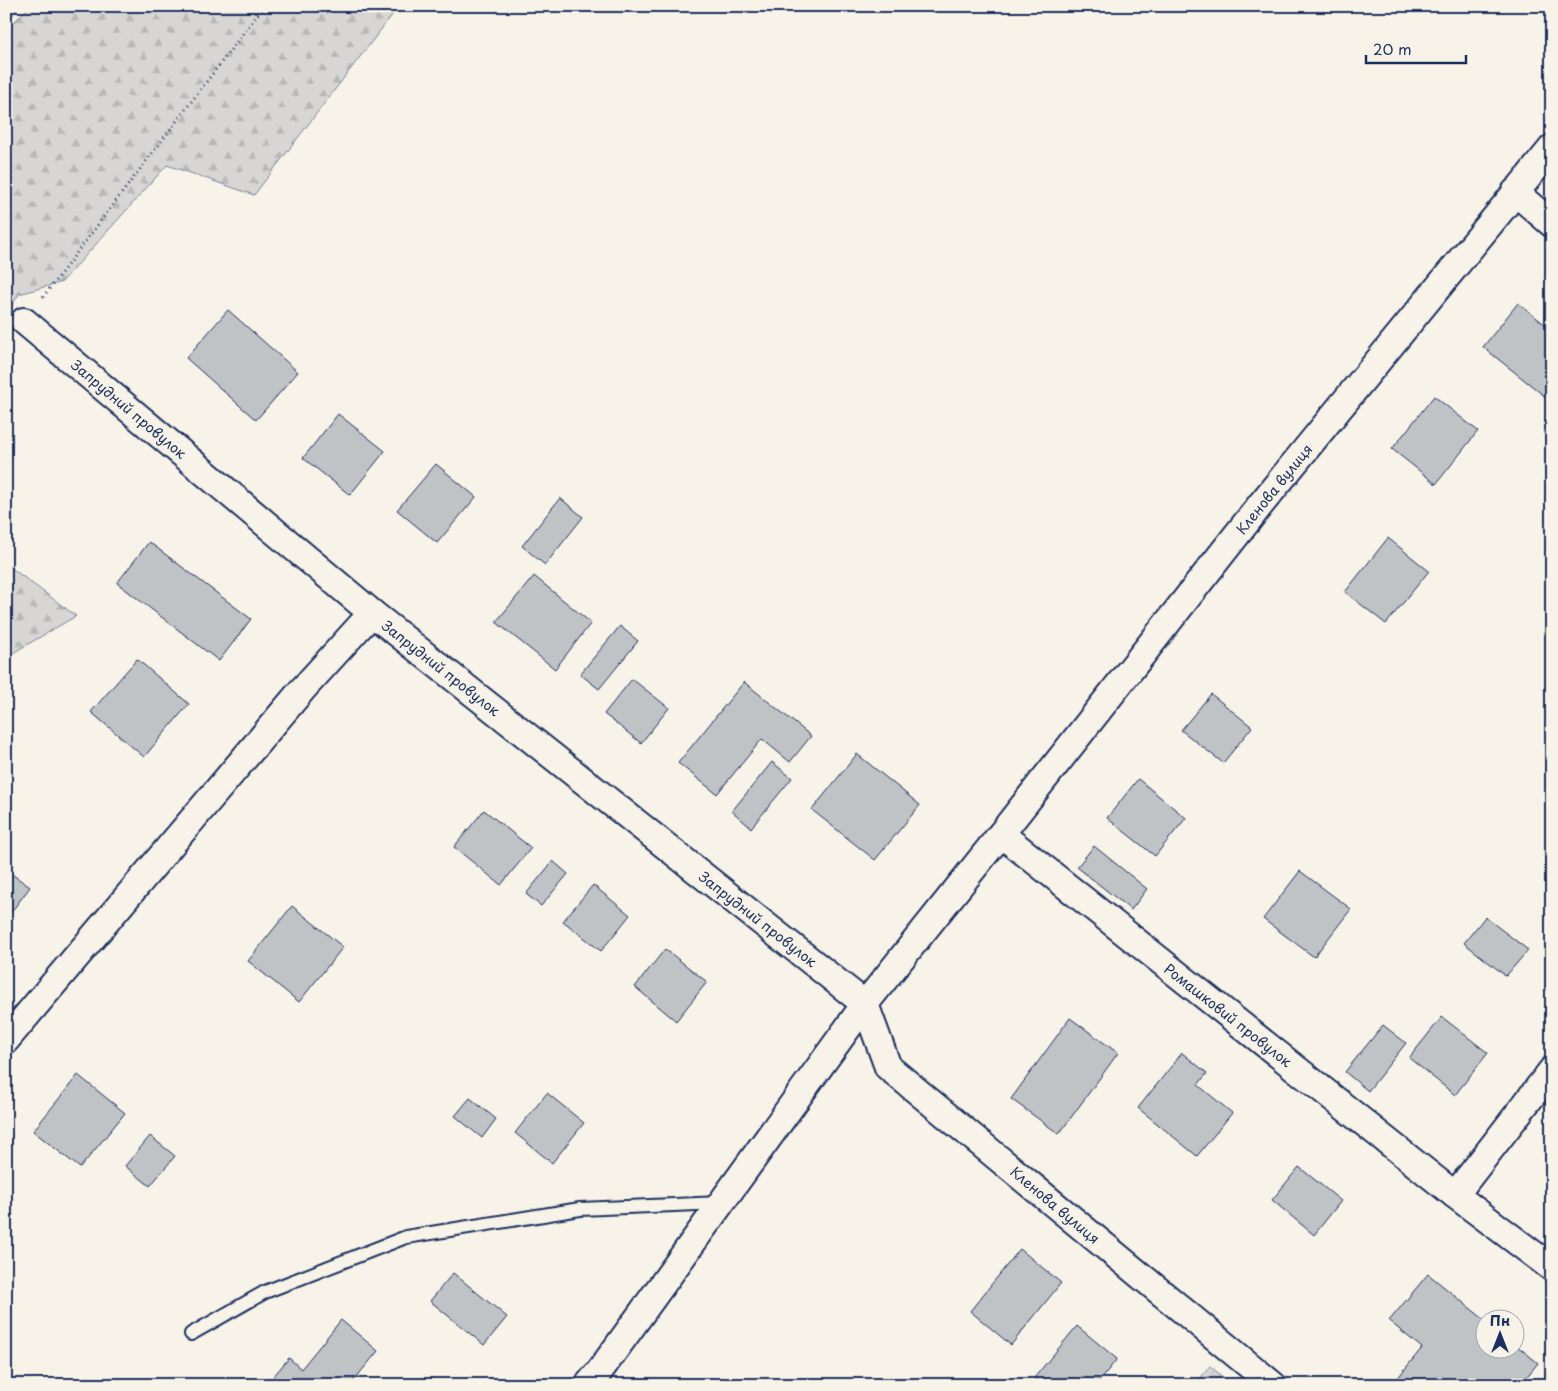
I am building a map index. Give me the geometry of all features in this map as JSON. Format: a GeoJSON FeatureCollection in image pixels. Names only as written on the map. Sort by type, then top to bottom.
{"type":"FeatureCollection","features":[{"type":"Feature","properties":{"kind":"street","name":"Кленова вулиця"},"geometry":{"type":"LineString","coordinates":[[588,1385],[865,1004],[1261,504],[1552,148]]}},
{"type":"Feature","properties":{"kind":"street"},"geometry":{"type":"LineString","coordinates":[[1515,192],[1552,224]]}},
{"type":"Feature","properties":{"kind":"street","name":"Запрудний провулок"},"geometry":{"type":"LineString","coordinates":[[24,322],[372,613],[865,1004]]}},
{"type":"Feature","properties":{"kind":"street"},"geometry":{"type":"LineString","coordinates":[[6,1040],[296,698],[372,613]]}},
{"type":"Feature","properties":{"kind":"street","name":"Ромашковий провулок"},"geometry":{"type":"LineString","coordinates":[[1001,834],[1455,1195],[1552,1268]]}},
{"type":"Feature","properties":{"kind":"street","name":"Кленова вулиця"},"geometry":{"type":"LineString","coordinates":[[865,1004],[888,1067],[1273,1385]]}},
{"type":"Feature","properties":{"kind":"street"},"geometry":{"type":"LineString","coordinates":[[1455,1195],[1552,1070]]}},
{"type":"Feature","properties":{"kind":"lane"},"geometry":{"type":"LineString","coordinates":[[191,1334],[265,1292],[406,1237],[580,1209],[721,1203]]}},
{"type":"Feature","properties":{"kind":"path"},"geometry":{"type":"LineString","coordinates":[[6,22],[19,6]]}},
{"type":"Feature","properties":{"kind":"path"},"geometry":{"type":"LineString","coordinates":[[24,322],[264,6]]}},
{"type":"Feature","properties":{"kind":"green space"},"geometry":{"type":"Polygon","coordinates":[[[30,6],[399,6],[254,195],[167,165],[62,282],[19,294],[6,314],[6,30],[30,6]]]}},
{"type":"Feature","properties":{"kind":"green space"},"geometry":{"type":"Polygon","coordinates":[[[6,564],[76,616],[6,657],[6,564]]]}},
{"type":"Feature","properties":{"kind":"green space"},"geometry":{"type":"Polygon","coordinates":[[[1210,1366],[1232,1385],[1195,1385],[1210,1366]]]}},
{"type":"Feature","properties":{"kind":"building"},"geometry":{"type":"Polygon","coordinates":[[[1518,303],[1552,330],[1552,402],[1483,347],[1518,303]]]}},
{"type":"Feature","properties":{"kind":"building"},"geometry":{"type":"Polygon","coordinates":[[[228,310],[298,372],[256,420],[186,358],[228,310]]]}},
{"type":"Feature","properties":{"kind":"building"},"geometry":{"type":"Polygon","coordinates":[[[1434,396],[1478,431],[1436,484],[1392,449],[1434,396]]]}},
{"type":"Feature","properties":{"kind":"building"},"geometry":{"type":"Polygon","coordinates":[[[338,414],[385,451],[350,495],[303,458],[338,414]]]}},
{"type":"Feature","properties":{"kind":"building"},"geometry":{"type":"Polygon","coordinates":[[[436,464],[476,497],[437,543],[397,510],[436,464]]]}},
{"type":"Feature","properties":{"kind":"building"},"geometry":{"type":"Polygon","coordinates":[[[560,498],[583,517],[545,565],[522,546],[560,498]]]}},
{"type":"Feature","properties":{"kind":"building"},"geometry":{"type":"Polygon","coordinates":[[[1388,538],[1429,571],[1386,624],[1345,592],[1388,538]]]}},
{"type":"Feature","properties":{"kind":"building"},"geometry":{"type":"Polygon","coordinates":[[[149,542],[251,619],[219,661],[117,583],[149,542]]]}},
{"type":"Feature","properties":{"kind":"building"},"geometry":{"type":"Polygon","coordinates":[[[534,576],[591,623],[555,669],[496,622],[534,576]]]}},
{"type":"Feature","properties":{"kind":"building"},"geometry":{"type":"Polygon","coordinates":[[[620,626],[638,641],[599,689],[580,674],[620,626]]]}},
{"type":"Feature","properties":{"kind":"building"},"geometry":{"type":"Polygon","coordinates":[[[137,659],[189,704],[144,757],[91,712],[137,659]]]}},
{"type":"Feature","properties":{"kind":"building"},"geometry":{"type":"Polygon","coordinates":[[[632,679],[669,708],[641,743],[604,714],[632,679]]]}},
{"type":"Feature","properties":{"kind":"building"},"geometry":{"type":"Polygon","coordinates":[[[744,682],[811,736],[790,762],[762,739],[717,794],[678,763],[744,682]]]}},
{"type":"Feature","properties":{"kind":"building"},"geometry":{"type":"Polygon","coordinates":[[[1211,694],[1252,727],[1223,763],[1181,730],[1211,694]]]}},
{"type":"Feature","properties":{"kind":"building"},"geometry":{"type":"Polygon","coordinates":[[[857,754],[920,805],[875,860],[812,810],[857,754]]]}},
{"type":"Feature","properties":{"kind":"building"},"geometry":{"type":"Polygon","coordinates":[[[772,762],[792,778],[751,828],[732,811],[772,762]]]}},
{"type":"Feature","properties":{"kind":"building"},"geometry":{"type":"Polygon","coordinates":[[[1138,779],[1186,818],[1155,856],[1107,818],[1138,779]]]}},
{"type":"Feature","properties":{"kind":"building"},"geometry":{"type":"Polygon","coordinates":[[[484,810],[531,848],[501,885],[454,847],[484,810]]]}},
{"type":"Feature","properties":{"kind":"building"},"geometry":{"type":"Polygon","coordinates":[[[1094,846],[1147,889],[1131,910],[1077,867],[1094,846]]]}},
{"type":"Feature","properties":{"kind":"building"},"geometry":{"type":"Polygon","coordinates":[[[553,861],[568,874],[541,906],[526,894],[553,861]]]}},
{"type":"Feature","properties":{"kind":"building"},"geometry":{"type":"Polygon","coordinates":[[[6,870],[30,887],[6,919],[6,870]]]}},
{"type":"Feature","properties":{"kind":"building"},"geometry":{"type":"Polygon","coordinates":[[[1300,871],[1351,909],[1314,957],[1263,919],[1300,871]]]}},
{"type":"Feature","properties":{"kind":"building"},"geometry":{"type":"Polygon","coordinates":[[[593,885],[630,915],[601,951],[563,921],[593,885]]]}},
{"type":"Feature","properties":{"kind":"building"},"geometry":{"type":"Polygon","coordinates":[[[292,906],[343,947],[299,1002],[248,961],[292,906]]]}},
{"type":"Feature","properties":{"kind":"building"},"geometry":{"type":"Polygon","coordinates":[[[1485,917],[1528,950],[1506,976],[1464,943],[1485,917]]]}},
{"type":"Feature","properties":{"kind":"building"},"geometry":{"type":"Polygon","coordinates":[[[665,949],[707,982],[676,1021],[635,987],[665,949]]]}},
{"type":"Feature","properties":{"kind":"building"},"geometry":{"type":"Polygon","coordinates":[[[1442,1017],[1488,1053],[1455,1095],[1409,1058],[1442,1017]]]}},
{"type":"Feature","properties":{"kind":"building"},"geometry":{"type":"Polygon","coordinates":[[[1070,1018],[1118,1053],[1059,1134],[1011,1099],[1070,1018]]]}},
{"type":"Feature","properties":{"kind":"building"},"geometry":{"type":"Polygon","coordinates":[[[1383,1025],[1406,1043],[1368,1091],[1345,1072],[1383,1025]]]}},
{"type":"Feature","properties":{"kind":"building"},"geometry":{"type":"Polygon","coordinates":[[[1182,1053],[1207,1073],[1198,1085],[1232,1113],[1197,1156],[1138,1108],[1182,1053]]]}},
{"type":"Feature","properties":{"kind":"building"},"geometry":{"type":"Polygon","coordinates":[[[78,1075],[125,1113],[80,1168],[33,1131],[78,1075]]]}},
{"type":"Feature","properties":{"kind":"building"},"geometry":{"type":"Polygon","coordinates":[[[547,1093],[584,1123],[552,1163],[515,1133],[547,1093]]]}},
{"type":"Feature","properties":{"kind":"building"},"geometry":{"type":"Polygon","coordinates":[[[470,1098],[496,1119],[482,1138],[455,1116],[470,1098]]]}},
{"type":"Feature","properties":{"kind":"building"},"geometry":{"type":"Polygon","coordinates":[[[150,1136],[175,1156],[150,1186],[125,1166],[150,1136]]]}},
{"type":"Feature","properties":{"kind":"building"},"geometry":{"type":"Polygon","coordinates":[[[1299,1167],[1341,1201],[1314,1235],[1272,1200],[1299,1167]]]}},
{"type":"Feature","properties":{"kind":"building"},"geometry":{"type":"Polygon","coordinates":[[[1020,1249],[1061,1283],[1011,1345],[970,1311],[1020,1249]]]}},
{"type":"Feature","properties":{"kind":"building"},"geometry":{"type":"Polygon","coordinates":[[[453,1273],[507,1317],[484,1345],[430,1301],[453,1273]]]}},
{"type":"Feature","properties":{"kind":"building"},"geometry":{"type":"Polygon","coordinates":[[[1428,1274],[1476,1313],[1476,1358],[1526,1358],[1526,1353],[1538,1363],[1520,1385],[1475,1385],[1465,1377],[1458,1385],[1392,1385],[1422,1348],[1389,1321],[1428,1274]]]}},
{"type":"Feature","properties":{"kind":"building"},"geometry":{"type":"Polygon","coordinates":[[[341,1320],[378,1351],[350,1385],[266,1385],[289,1358],[301,1369],[341,1320]]]}},
{"type":"Feature","properties":{"kind":"building"},"geometry":{"type":"Polygon","coordinates":[[[1077,1326],[1117,1359],[1096,1385],[1043,1385],[1034,1378],[1077,1326]]]}}]}
